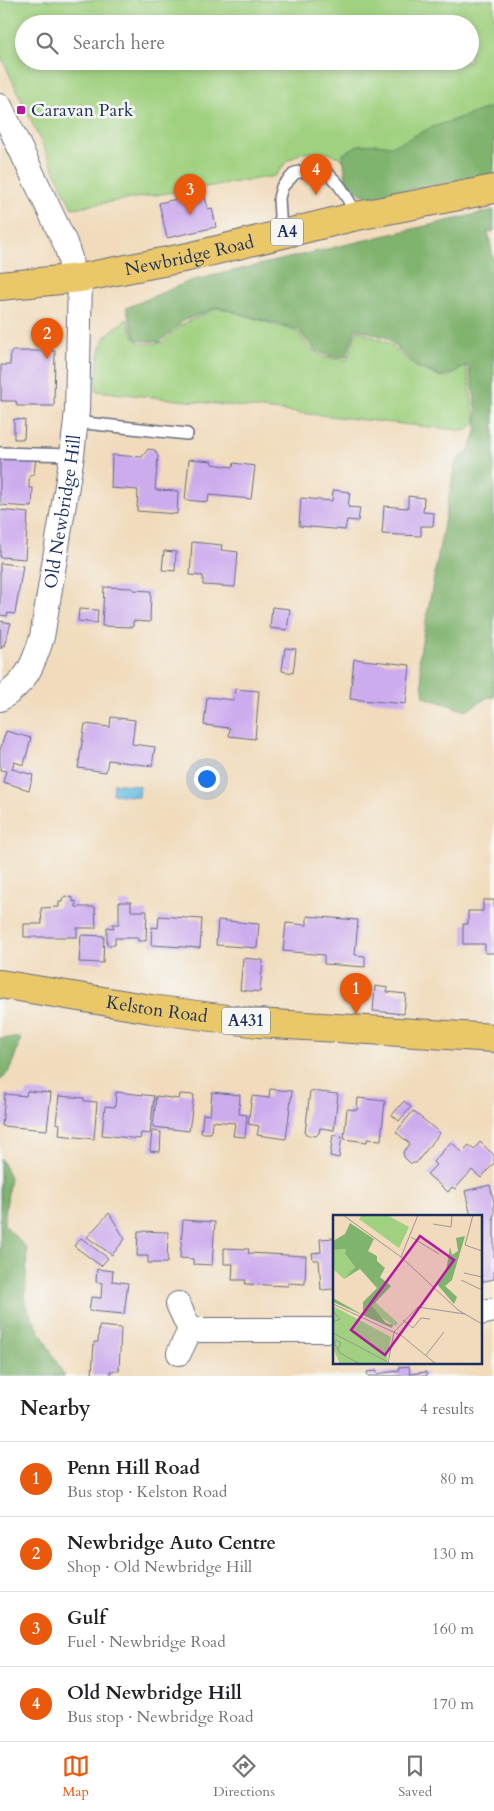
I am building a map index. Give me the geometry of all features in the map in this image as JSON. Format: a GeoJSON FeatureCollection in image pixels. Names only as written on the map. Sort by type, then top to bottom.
{"type":"FeatureCollection","features":[{"type":"Feature","properties":{"kind":"main road","name":"Newbridge Road"},"geometry":{"type":"LineString","coordinates":[[0,286],[76,278],[188,258],[281,233],[356,216],[494,189]]}},
{"type":"Feature","properties":{"kind":"main road","name":"Kelston Road"},"geometry":{"type":"LineString","coordinates":[[0,984],[151,1009],[258,1022],[494,1038]]}},
{"type":"Feature","properties":{"kind":"street","name":"Old Newbridge Hill"},"geometry":{"type":"LineString","coordinates":[[0,106],[65,243],[76,278],[76,422],[42,637],[29,673],[19,685],[0,699]]}},
{"type":"Feature","properties":{"kind":"street"},"geometry":{"type":"LineString","coordinates":[[178,1304],[190,1330]]}},
{"type":"Feature","properties":{"kind":"street"},"geometry":{"type":"LineString","coordinates":[[190,1330],[333,1330]]}},
{"type":"Feature","properties":{"kind":"street"},"geometry":{"type":"LineString","coordinates":[[179,1353],[190,1330]]}},
{"type":"Feature","properties":{"kind":"lane"},"geometry":{"type":"LineString","coordinates":[[281,233],[279,198],[282,186],[295,173],[319,168],[330,174],[339,183],[356,216]]}},
{"type":"Feature","properties":{"kind":"lane"},"geometry":{"type":"LineString","coordinates":[[76,422],[187,434]]}},
{"type":"Feature","properties":{"kind":"lane"},"geometry":{"type":"LineString","coordinates":[[0,453],[72,454]]}},
{"type":"Feature","properties":{"kind":"green space"},"geometry":{"type":"Polygon","coordinates":[[[0,0],[494,0],[494,164],[350,166],[339,157],[325,152],[301,153],[287,161],[275,176],[72,208],[0,54],[0,0]]]}},
{"type":"Feature","properties":{"kind":"green space"},"geometry":{"type":"Polygon","coordinates":[[[494,107],[494,174],[370,197],[361,194],[346,181],[343,154],[358,145],[378,144],[390,146],[430,128],[494,107]]]}},
{"type":"Feature","properties":{"kind":"green space"},"geometry":{"type":"Polygon","coordinates":[[[494,210],[494,231],[488,232],[494,263],[494,697],[488,697],[466,711],[424,697],[419,658],[455,464],[468,451],[476,431],[475,398],[468,365],[451,374],[440,376],[416,366],[387,338],[356,328],[346,357],[330,356],[313,348],[299,330],[217,307],[183,321],[160,342],[136,340],[126,308],[190,281],[494,210]]]}},
{"type":"Feature","properties":{"kind":"green space"},"geometry":{"type":"Polygon","coordinates":[[[217,308],[298,332],[308,347],[323,357],[347,360],[357,330],[388,343],[416,367],[440,377],[450,376],[466,366],[476,422],[467,431],[96,391],[100,351],[104,340],[114,328],[127,319],[134,338],[140,343],[155,344],[163,342],[181,325],[217,308]]]}},
{"type":"Feature","properties":{"kind":"green space"},"geometry":{"type":"Polygon","coordinates":[[[0,1038],[21,1038],[10,1070],[0,1081],[0,1038]]]}},
{"type":"Feature","properties":{"kind":"green space"},"geometry":{"type":"Polygon","coordinates":[[[0,1158],[10,1177],[4,1224],[27,1249],[25,1304],[64,1376],[0,1376],[0,1158]]]}},
{"type":"Feature","properties":{"kind":"water"},"geometry":{"type":"Polygon","coordinates":[[[114,783],[140,786],[139,797],[113,794],[114,783]]]}},
{"type":"Feature","properties":{"kind":"building"},"geometry":{"type":"Polygon","coordinates":[[[204,193],[208,209],[212,208],[216,227],[167,238],[159,203],[204,193]]]}},
{"type":"Feature","properties":{"kind":"building"},"geometry":{"type":"Polygon","coordinates":[[[11,351],[55,351],[54,406],[17,406],[16,401],[1,401],[1,365],[10,365],[11,351]]]}},
{"type":"Feature","properties":{"kind":"building"},"geometry":{"type":"Polygon","coordinates":[[[14,419],[25,420],[24,439],[14,439],[14,419]]]}},
{"type":"Feature","properties":{"kind":"building"},"geometry":{"type":"Polygon","coordinates":[[[148,449],[155,450],[158,456],[155,490],[178,491],[177,514],[137,511],[138,490],[111,488],[112,455],[142,457],[148,449]]]}},
{"type":"Feature","properties":{"kind":"building"},"geometry":{"type":"Polygon","coordinates":[[[0,455],[36,457],[34,475],[30,475],[29,482],[29,488],[33,488],[32,507],[0,505],[0,455]]]}},
{"type":"Feature","properties":{"kind":"building"},"geometry":{"type":"Polygon","coordinates":[[[189,459],[212,461],[212,464],[233,467],[234,463],[255,466],[251,499],[209,495],[208,502],[185,500],[189,459]]]}},
{"type":"Feature","properties":{"kind":"building"},"geometry":{"type":"Polygon","coordinates":[[[333,490],[350,492],[348,507],[360,508],[358,521],[347,520],[345,530],[299,526],[301,498],[332,501],[333,490]]]}},
{"type":"Feature","properties":{"kind":"building"},"geometry":{"type":"Polygon","coordinates":[[[408,496],[424,498],[423,512],[434,513],[433,526],[421,526],[421,536],[382,534],[384,506],[408,508],[408,496]]]}},
{"type":"Feature","properties":{"kind":"building"},"geometry":{"type":"Polygon","coordinates":[[[0,510],[28,513],[25,559],[0,557],[0,510]]]}},
{"type":"Feature","properties":{"kind":"building"},"geometry":{"type":"Polygon","coordinates":[[[192,542],[222,545],[221,550],[238,552],[235,587],[203,585],[203,576],[190,575],[192,542]]]}},
{"type":"Feature","properties":{"kind":"building"},"geometry":{"type":"Polygon","coordinates":[[[164,551],[176,552],[175,571],[162,570],[164,551]]]}},
{"type":"Feature","properties":{"kind":"building"},"geometry":{"type":"Polygon","coordinates":[[[0,563],[23,566],[15,614],[8,613],[7,616],[0,615],[0,563]]]}},
{"type":"Feature","properties":{"kind":"building"},"geometry":{"type":"Polygon","coordinates":[[[104,587],[151,591],[150,622],[133,621],[133,627],[102,626],[104,587]]]}},
{"type":"Feature","properties":{"kind":"building"},"geometry":{"type":"Polygon","coordinates":[[[272,607],[290,609],[287,630],[270,628],[272,607]]]}},
{"type":"Feature","properties":{"kind":"building"},"geometry":{"type":"Polygon","coordinates":[[[79,609],[98,610],[97,623],[78,621],[79,609]]]}},
{"type":"Feature","properties":{"kind":"building"},"geometry":{"type":"Polygon","coordinates":[[[0,621],[11,623],[4,646],[2,645],[1,649],[0,621]]]}},
{"type":"Feature","properties":{"kind":"building"},"geometry":{"type":"Polygon","coordinates":[[[285,648],[296,649],[293,673],[282,671],[285,648]]]}},
{"type":"Feature","properties":{"kind":"building"},"geometry":{"type":"Polygon","coordinates":[[[354,659],[410,665],[406,704],[350,699],[354,659]]]}},
{"type":"Feature","properties":{"kind":"building"},"geometry":{"type":"Polygon","coordinates":[[[235,689],[259,691],[255,739],[229,736],[230,728],[204,725],[207,697],[234,700],[235,689]]]}},
{"type":"Feature","properties":{"kind":"building"},"geometry":{"type":"Polygon","coordinates":[[[111,717],[135,720],[132,744],[155,747],[152,766],[108,760],[106,772],[78,768],[85,724],[110,727],[111,717]]]}},
{"type":"Feature","properties":{"kind":"building"},"geometry":{"type":"Polygon","coordinates":[[[6,731],[31,738],[24,765],[14,762],[12,769],[33,775],[29,790],[3,782],[6,771],[0,770],[0,750],[6,731]]]}},
{"type":"Feature","properties":{"kind":"building"},"geometry":{"type":"Polygon","coordinates":[[[65,896],[73,898],[73,902],[76,901],[76,907],[95,907],[96,928],[77,928],[77,937],[24,937],[24,924],[42,924],[41,908],[59,907],[59,902],[62,902],[65,896]]]}},
{"type":"Feature","properties":{"kind":"building"},"geometry":{"type":"Polygon","coordinates":[[[483,900],[494,900],[494,953],[485,953],[485,944],[463,944],[463,924],[468,924],[468,911],[483,911],[483,900]]]}},
{"type":"Feature","properties":{"kind":"building"},"geometry":{"type":"Polygon","coordinates":[[[119,902],[131,902],[131,911],[147,911],[146,941],[138,941],[138,938],[115,938],[115,945],[107,945],[107,927],[114,928],[112,924],[119,924],[119,902]]]}},
{"type":"Feature","properties":{"kind":"building"},"geometry":{"type":"Polygon","coordinates":[[[159,916],[202,919],[200,948],[151,945],[152,927],[158,928],[159,916]]]}},
{"type":"Feature","properties":{"kind":"building"},"geometry":{"type":"Polygon","coordinates":[[[307,916],[358,920],[355,955],[365,956],[365,967],[324,964],[324,955],[283,951],[286,923],[307,925],[307,916]]]}},
{"type":"Feature","properties":{"kind":"building"},"geometry":{"type":"Polygon","coordinates":[[[218,920],[259,924],[257,948],[216,945],[218,920]]]}},
{"type":"Feature","properties":{"kind":"building"},"geometry":{"type":"Polygon","coordinates":[[[81,935],[104,936],[103,963],[79,962],[81,935]]]}},
{"type":"Feature","properties":{"kind":"building"},"geometry":{"type":"Polygon","coordinates":[[[243,958],[263,960],[260,992],[240,990],[243,958]]]}},
{"type":"Feature","properties":{"kind":"building"},"geometry":{"type":"Polygon","coordinates":[[[375,986],[388,988],[387,992],[406,994],[404,1014],[373,1011],[375,986]]]}},
{"type":"Feature","properties":{"kind":"building"},"geometry":{"type":"Polygon","coordinates":[[[270,1089],[292,1091],[286,1139],[257,1135],[259,1126],[248,1124],[252,1096],[269,1098],[270,1089]]]}},
{"type":"Feature","properties":{"kind":"building"},"geometry":{"type":"Polygon","coordinates":[[[27,1091],[51,1093],[47,1130],[2,1126],[5,1094],[26,1096],[27,1091]]]}},
{"type":"Feature","properties":{"kind":"building"},"geometry":{"type":"Polygon","coordinates":[[[310,1091],[338,1094],[334,1130],[320,1128],[316,1136],[305,1133],[310,1091]]]}},
{"type":"Feature","properties":{"kind":"building"},"geometry":{"type":"Polygon","coordinates":[[[116,1092],[154,1096],[150,1134],[141,1133],[140,1139],[102,1135],[105,1106],[115,1107],[116,1092]]]}},
{"type":"Feature","properties":{"kind":"building"},"geometry":{"type":"Polygon","coordinates":[[[212,1092],[240,1095],[239,1114],[247,1115],[245,1137],[233,1136],[235,1123],[212,1121],[211,1133],[201,1133],[203,1114],[210,1115],[212,1092]]]}},
{"type":"Feature","properties":{"kind":"building"},"geometry":{"type":"Polygon","coordinates":[[[180,1094],[194,1095],[189,1131],[153,1127],[156,1096],[179,1099],[180,1094]]]}},
{"type":"Feature","properties":{"kind":"building"},"geometry":{"type":"Polygon","coordinates":[[[59,1096],[84,1098],[84,1101],[97,1102],[94,1139],[59,1135],[60,1124],[56,1123],[59,1096]]]}},
{"type":"Feature","properties":{"kind":"building"},"geometry":{"type":"Polygon","coordinates":[[[358,1098],[385,1101],[381,1140],[367,1139],[367,1142],[344,1139],[347,1109],[357,1110],[358,1098]]]}},
{"type":"Feature","properties":{"kind":"building"},"geometry":{"type":"Polygon","coordinates":[[[404,1101],[411,1107],[399,1121],[392,1115],[404,1101]]]}},
{"type":"Feature","properties":{"kind":"building"},"geometry":{"type":"Polygon","coordinates":[[[413,1111],[440,1133],[416,1163],[410,1163],[404,1157],[403,1152],[410,1144],[396,1132],[413,1111]]]}},
{"type":"Feature","properties":{"kind":"building"},"geometry":{"type":"Polygon","coordinates":[[[152,1131],[161,1132],[160,1152],[150,1151],[152,1131]]]}},
{"type":"Feature","properties":{"kind":"building"},"geometry":{"type":"Polygon","coordinates":[[[333,1135],[342,1136],[339,1158],[330,1156],[333,1135]]]}},
{"type":"Feature","properties":{"kind":"building"},"geometry":{"type":"Polygon","coordinates":[[[451,1142],[462,1152],[469,1145],[474,1150],[480,1142],[494,1155],[494,1163],[481,1178],[472,1170],[455,1189],[452,1187],[448,1192],[427,1174],[436,1165],[433,1162],[451,1142]]]}},
{"type":"Feature","properties":{"kind":"building"},"geometry":{"type":"Polygon","coordinates":[[[490,1185],[494,1202],[494,1279],[482,1282],[482,1215],[471,1215],[465,1191],[490,1185]]]}},
{"type":"Feature","properties":{"kind":"building"},"geometry":{"type":"Polygon","coordinates":[[[109,1213],[125,1239],[112,1255],[87,1237],[109,1213]]]}},
{"type":"Feature","properties":{"kind":"building"},"geometry":{"type":"Polygon","coordinates":[[[183,1220],[215,1222],[212,1265],[193,1264],[193,1259],[180,1258],[183,1220]]]}},
{"type":"Feature","properties":{"kind":"building"},"geometry":{"type":"Polygon","coordinates":[[[138,1231],[168,1232],[167,1263],[148,1263],[148,1256],[137,1256],[138,1231]]]}},
{"type":"Feature","properties":{"kind":"building"},"geometry":{"type":"Polygon","coordinates":[[[81,1238],[108,1258],[101,1266],[74,1246],[81,1238]]]}},
{"type":"Feature","properties":{"kind":"building"},"geometry":{"type":"Polygon","coordinates":[[[333,1238],[333,1289],[321,1290],[319,1260],[313,1260],[312,1253],[321,1252],[320,1239],[333,1238]]]}},
{"type":"Feature","properties":{"kind":"building"},"geometry":{"type":"Polygon","coordinates":[[[224,1248],[249,1249],[248,1253],[306,1256],[305,1284],[288,1283],[288,1286],[245,1284],[246,1280],[232,1280],[233,1264],[224,1264],[224,1248]]]}},
{"type":"Feature","properties":{"kind":"building"},"geometry":{"type":"Polygon","coordinates":[[[97,1269],[113,1271],[112,1281],[128,1283],[124,1314],[89,1311],[91,1297],[101,1298],[102,1283],[96,1282],[97,1269]]]}},
{"type":"Feature","properties":{"kind":"building"},"geometry":{"type":"Polygon","coordinates":[[[99,1326],[121,1328],[119,1371],[110,1371],[111,1375],[109,1376],[92,1376],[94,1342],[98,1342],[99,1326]]]}},
{"type":"Feature","properties":{"kind":"building"},"geometry":{"type":"Polygon","coordinates":[[[409,1366],[410,1374],[426,1372],[427,1376],[368,1376],[367,1372],[377,1371],[377,1374],[399,1371],[399,1367],[409,1366]]]}},
{"type":"Feature","properties":{"kind":"place","name":"Caravan Park"},"geometry":{"type":"Point","coordinates":[21,110]}},
{"type":"Feature","properties":{"kind":"place","name":"Old Newbridge Hill"},"geometry":{"type":"Point","coordinates":[316,195]}},
{"type":"Feature","properties":{"kind":"place","name":"Gulf"},"geometry":{"type":"Point","coordinates":[190,215]}},
{"type":"Feature","properties":{"kind":"place","name":"Newbridge Auto Centre"},"geometry":{"type":"Point","coordinates":[47,359]}},
{"type":"Feature","properties":{"kind":"place","name":"Penn Hill Road"},"geometry":{"type":"Point","coordinates":[356,1014]}}]}
